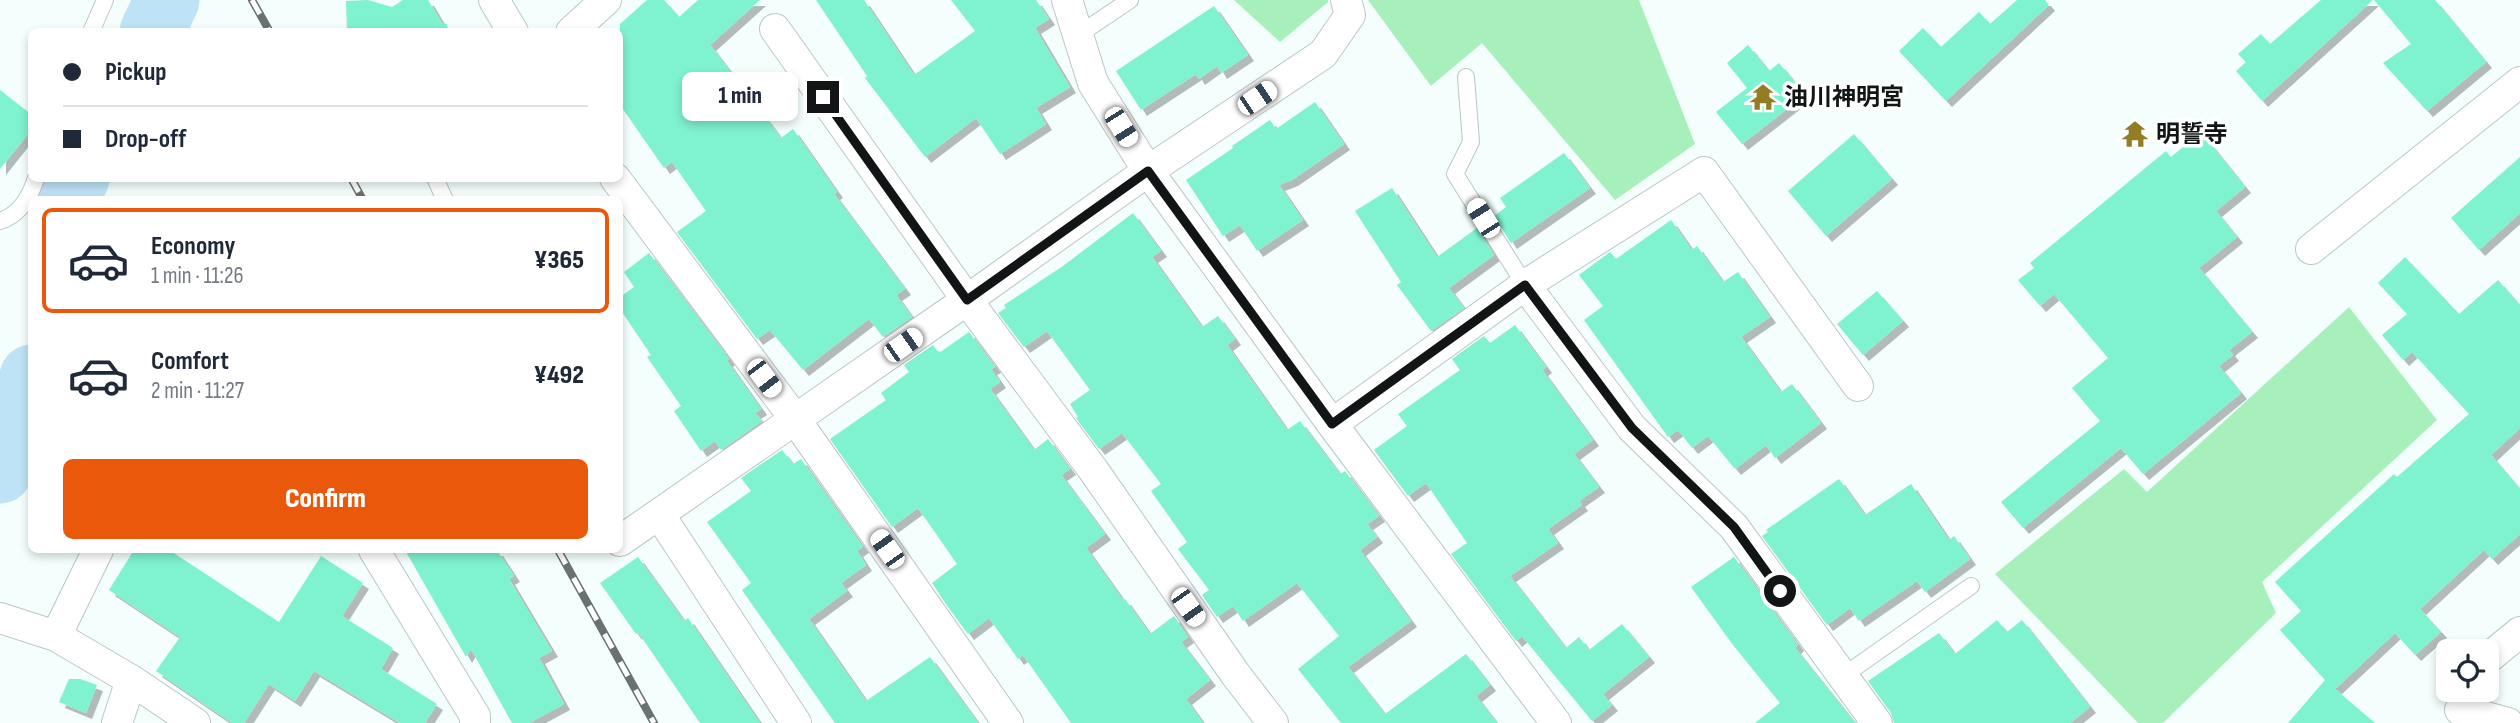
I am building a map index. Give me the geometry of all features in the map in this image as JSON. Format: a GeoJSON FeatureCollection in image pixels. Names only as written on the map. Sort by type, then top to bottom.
{"type":"FeatureCollection","features":[{"type":"Feature","properties":{"kind":"street"},"geometry":{"type":"LineString","coordinates":[[494,0],[511,28]]}},
{"type":"Feature","properties":{"kind":"street"},"geometry":{"type":"LineString","coordinates":[[575,28],[606,0]]}},
{"type":"Feature","properties":{"kind":"street"},"geometry":{"type":"LineString","coordinates":[[1067,0],[1093,83],[1148,171],[1332,424],[1556,723]]}},
{"type":"Feature","properties":{"kind":"street"},"geometry":{"type":"LineString","coordinates":[[623,539],[1148,171],[1323,54],[1350,15],[1346,0]]}},
{"type":"Feature","properties":{"kind":"street"},"geometry":{"type":"LineString","coordinates":[[775,29],[1273,723]]}},
{"type":"Feature","properties":{"kind":"street"},"geometry":{"type":"LineString","coordinates":[[2311,249],[2520,82]]}},
{"type":"Feature","properties":{"kind":"street"},"geometry":{"type":"LineString","coordinates":[[1332,424],[1525,285],[1704,172],[1858,386]]}},
{"type":"Feature","properties":{"kind":"street"},"geometry":{"type":"LineString","coordinates":[[618,182],[795,419],[1008,723]]}},
{"type":"Feature","properties":{"kind":"street"},"geometry":{"type":"LineString","coordinates":[[1525,285],[1632,428],[1734,527],[1877,723]]}},
{"type":"Feature","properties":{"kind":"street"},"geometry":{"type":"LineString","coordinates":[[659,514],[796,723]]}},
{"type":"Feature","properties":{"kind":"street"},"geometry":{"type":"LineString","coordinates":[[56,636],[97,553]]}},
{"type":"Feature","properties":{"kind":"street"},"geometry":{"type":"LineString","coordinates":[[376,553],[445,664],[475,716],[475,723]]}},
{"type":"Feature","properties":{"kind":"street"},"geometry":{"type":"LineString","coordinates":[[11,621],[56,636],[131,680],[195,723]]}},
{"type":"Feature","properties":{"kind":"street"},"geometry":{"type":"LineString","coordinates":[[2499,649],[2520,632]]}},
{"type":"Feature","properties":{"kind":"street"},"geometry":{"type":"LineString","coordinates":[[117,723],[131,680]]}},
{"type":"Feature","properties":{"kind":"street"},"geometry":{"type":"LineString","coordinates":[[2461,708],[2508,723]]}},
{"type":"Feature","properties":{"kind":"lane"},"geometry":{"type":"LineString","coordinates":[[93,28],[105,0]]}},
{"type":"Feature","properties":{"kind":"lane"},"geometry":{"type":"LineString","coordinates":[[1078,35],[1130,0]]}},
{"type":"Feature","properties":{"kind":"lane"},"geometry":{"type":"LineString","coordinates":[[1466,77],[1471,142],[1455,174],[1525,285]]}},
{"type":"Feature","properties":{"kind":"lane"},"geometry":{"type":"LineString","coordinates":[[0,221],[12,217],[28,197]]}},
{"type":"Feature","properties":{"kind":"lane"},"geometry":{"type":"LineString","coordinates":[[1843,676],[1971,586]]}},
{"type":"Feature","properties":{"kind":"green space"},"geometry":{"type":"Polygon","coordinates":[[[1234,0],[1328,0],[1328,2],[1280,42],[1234,0]]]}},
{"type":"Feature","properties":{"kind":"green space"},"geometry":{"type":"Polygon","coordinates":[[[1368,0],[1639,0],[1695,144],[1615,200],[1482,43],[1431,86],[1368,0]]]}},
{"type":"Feature","properties":{"kind":"green space"},"geometry":{"type":"Polygon","coordinates":[[[2349,307],[2437,420],[2262,582],[2276,613],[2163,723],[2138,723],[1995,574],[2124,469],[2147,492],[2349,307]]]}},
{"type":"Feature","properties":{"kind":"building"},"geometry":{"type":"Polygon","coordinates":[[[368,0],[392,7],[403,0],[428,0],[448,28],[347,28],[346,1],[368,0]]]}},
{"type":"Feature","properties":{"kind":"building"},"geometry":{"type":"Polygon","coordinates":[[[647,0],[664,0],[679,17],[698,0],[760,0],[710,45],[781,138],[793,129],[837,192],[834,194],[905,289],[896,295],[912,317],[883,337],[869,319],[803,370],[770,330],[757,339],[677,232],[706,211],[672,162],[664,168],[623,109],[623,28],[620,28],[620,24],[647,0]]]}},
{"type":"Feature","properties":{"kind":"building"},"geometry":{"type":"Polygon","coordinates":[[[816,0],[864,0],[914,75],[975,31],[951,0],[1036,0],[1049,19],[1035,28],[1070,87],[1036,108],[1046,124],[1000,154],[976,118],[925,157],[865,78],[867,76],[816,0]]]}},
{"type":"Feature","properties":{"kind":"building"},"geometry":{"type":"Polygon","coordinates":[[[2017,0],[2045,0],[2049,5],[1946,101],[1899,51],[1923,28],[1941,47],[1979,12],[1990,24],[2017,0]]]}},
{"type":"Feature","properties":{"kind":"building"},"geometry":{"type":"Polygon","coordinates":[[[2321,0],[2373,0],[2262,101],[2236,71],[2246,62],[2238,54],[2261,34],[2270,44],[2321,0]]]}},
{"type":"Feature","properties":{"kind":"building"},"geometry":{"type":"Polygon","coordinates":[[[2374,0],[2435,0],[2486,62],[2427,111],[2383,63],[2411,44],[2374,0]]]}},
{"type":"Feature","properties":{"kind":"building"},"geometry":{"type":"Polygon","coordinates":[[[1214,6],[1248,55],[1221,73],[1217,66],[1199,79],[1196,74],[1141,110],[1116,71],[1214,6]]]}},
{"type":"Feature","properties":{"kind":"building"},"geometry":{"type":"Polygon","coordinates":[[[1748,45],[1769,71],[1779,63],[1805,95],[1742,144],[1716,112],[1747,88],[1727,63],[1748,45]]]}},
{"type":"Feature","properties":{"kind":"building"},"geometry":{"type":"Polygon","coordinates":[[[0,90],[28,112],[28,134],[0,169],[0,90]]]}},
{"type":"Feature","properties":{"kind":"building"},"geometry":{"type":"Polygon","coordinates":[[[1315,102],[1344,144],[1292,180],[1279,185],[1303,220],[1257,251],[1240,225],[1223,236],[1186,180],[1270,120],[1276,129],[1315,102]]]}},
{"type":"Feature","properties":{"kind":"building"},"geometry":{"type":"Polygon","coordinates":[[[2201,132],[2245,187],[2216,211],[2237,237],[2199,268],[2252,332],[2229,350],[2233,355],[2219,366],[2241,393],[2143,474],[2121,448],[2023,528],[2001,502],[2100,421],[2072,388],[2108,358],[2054,294],[2040,306],[2018,280],[2034,268],[2030,263],[2166,151],[2171,157],[2201,132]]]}},
{"type":"Feature","properties":{"kind":"building"},"geometry":{"type":"Polygon","coordinates":[[[1854,134],[1892,179],[1826,236],[1788,191],[1854,134]]]}},
{"type":"Feature","properties":{"kind":"building"},"geometry":{"type":"Polygon","coordinates":[[[1564,153],[1590,188],[1511,243],[1494,216],[1506,207],[1500,198],[1564,153]]]}},
{"type":"Feature","properties":{"kind":"building"},"geometry":{"type":"Polygon","coordinates":[[[2520,157],[2520,213],[2479,250],[2451,218],[2520,157]]]}},
{"type":"Feature","properties":{"kind":"building"},"geometry":{"type":"Polygon","coordinates":[[[1392,188],[1437,257],[1477,228],[1494,255],[1449,288],[1464,308],[1431,331],[1397,285],[1401,282],[1355,211],[1392,188]]]}},
{"type":"Feature","properties":{"kind":"building"},"geometry":{"type":"Polygon","coordinates":[[[1133,213],[1161,251],[1152,257],[1202,327],[1218,316],[1235,339],[1227,345],[1287,430],[1300,421],[1340,474],[1345,471],[1379,516],[1367,524],[1377,537],[1360,550],[1411,621],[1348,667],[1385,714],[1466,654],[1490,685],[1476,696],[1497,723],[1341,723],[1298,669],[1339,636],[1297,583],[1243,621],[1233,606],[1217,617],[1202,595],[1209,590],[1178,549],[1187,542],[1151,491],[1161,484],[1122,433],[1099,449],[1076,418],[1078,417],[1070,404],[1090,390],[1047,331],[1024,347],[998,313],[1006,308],[1004,305],[1063,266],[1133,213]]]}},
{"type":"Feature","properties":{"kind":"building"},"geometry":{"type":"Polygon","coordinates":[[[1671,220],[1692,250],[1697,246],[1723,282],[1738,272],[1770,317],[1741,337],[1781,392],[1792,384],[1821,423],[1775,458],[1766,445],[1735,469],[1708,436],[1692,448],[1678,430],[1668,437],[1584,320],[1603,306],[1579,275],[1610,252],[1616,259],[1671,220]]]}},
{"type":"Feature","properties":{"kind":"building"},"geometry":{"type":"Polygon","coordinates":[[[649,253],[729,359],[727,361],[761,409],[755,413],[762,421],[721,450],[715,441],[701,451],[674,411],[681,406],[647,357],[651,355],[623,313],[623,295],[634,287],[624,272],[649,253]]]}},
{"type":"Feature","properties":{"kind":"building"},"geometry":{"type":"Polygon","coordinates":[[[2405,257],[2459,314],[2498,280],[2520,305],[2520,428],[2491,455],[2520,489],[2520,534],[2492,559],[2484,550],[2420,609],[2441,632],[2415,655],[2395,633],[2335,689],[2375,723],[2288,723],[2325,680],[2280,630],[2301,611],[2275,582],[2394,474],[2397,477],[2469,414],[2412,352],[2403,360],[2382,335],[2407,314],[2378,283],[2405,257]]]}},
{"type":"Feature","properties":{"kind":"building"},"geometry":{"type":"Polygon","coordinates":[[[1877,291],[1903,321],[1863,355],[1837,324],[1877,291]]]}},
{"type":"Feature","properties":{"kind":"building"},"geometry":{"type":"Polygon","coordinates":[[[1515,325],[1546,367],[1542,370],[1593,440],[1574,454],[1599,487],[1579,501],[1582,505],[1548,529],[1558,543],[1510,576],[1566,648],[1579,637],[1589,650],[1622,624],[1649,657],[1603,694],[1612,705],[1592,721],[1522,636],[1516,641],[1451,554],[1467,543],[1426,483],[1408,496],[1374,450],[1407,426],[1398,414],[1460,370],[1452,359],[1484,336],[1490,343],[1515,325]]]}},
{"type":"Feature","properties":{"kind":"building"},"geometry":{"type":"Polygon","coordinates":[[[969,332],[995,367],[991,369],[1000,382],[990,389],[1034,450],[1048,439],[1070,469],[1061,475],[1105,534],[1086,548],[1123,600],[1125,599],[1150,634],[1174,616],[1188,637],[1181,642],[1210,680],[1186,699],[1203,723],[1071,723],[1023,655],[1018,659],[989,618],[968,634],[948,607],[932,583],[957,564],[918,508],[892,527],[830,439],[886,400],[881,393],[909,372],[904,365],[933,345],[939,353],[969,332]]]}},
{"type":"Feature","properties":{"kind":"building"},"geometry":{"type":"Polygon","coordinates":[[[782,450],[793,464],[801,459],[863,547],[857,551],[866,565],[841,583],[847,591],[809,619],[866,701],[930,657],[978,723],[835,723],[742,590],[751,583],[707,522],[751,491],[741,478],[782,450]]]}},
{"type":"Feature","properties":{"kind":"building"},"geometry":{"type":"Polygon","coordinates":[[[1839,479],[1865,515],[1911,484],[1949,540],[1954,536],[1970,559],[1925,592],[1917,581],[1859,621],[1850,608],[1827,625],[1762,536],[1768,532],[1766,530],[1839,479]]]}},
{"type":"Feature","properties":{"kind":"building"},"geometry":{"type":"Polygon","coordinates":[[[132,553],[174,553],[279,622],[321,556],[363,583],[342,616],[393,648],[381,669],[437,704],[425,723],[400,723],[314,671],[295,701],[269,684],[244,723],[232,723],[156,671],[180,637],[109,590],[132,553]]]}},
{"type":"Feature","properties":{"kind":"building"},"geometry":{"type":"Polygon","coordinates":[[[407,553],[499,553],[514,576],[509,579],[552,651],[539,658],[564,704],[529,723],[512,723],[471,649],[466,657],[407,553]]]}},
{"type":"Feature","properties":{"kind":"building"},"geometry":{"type":"Polygon","coordinates":[[[638,557],[684,621],[688,618],[760,723],[700,723],[638,632],[636,634],[600,583],[638,557]]]}},
{"type":"Feature","properties":{"kind":"building"},"geometry":{"type":"Polygon","coordinates":[[[1734,557],[1798,645],[1795,648],[1855,723],[1755,723],[1780,703],[1691,587],[1734,557]]]}},
{"type":"Feature","properties":{"kind":"building"},"geometry":{"type":"Polygon","coordinates":[[[1997,620],[2007,632],[2022,620],[2090,707],[2070,723],[1894,723],[1891,713],[1868,681],[1939,633],[1955,654],[1997,620]]]}},
{"type":"Feature","properties":{"kind":"building"},"geometry":{"type":"Polygon","coordinates":[[[69,679],[80,679],[97,685],[86,713],[59,702],[69,679]]]}},
{"type":"Feature","properties":{"kind":"waterway"},"geometry":{"type":"LineString","coordinates":[[154,28],[167,0]]}},
{"type":"Feature","properties":{"kind":"waterway"},"geometry":{"type":"LineString","coordinates":[[67,196],[75,182]]}},
{"type":"Feature","properties":{"kind":"waterway"},"geometry":{"type":"LineString","coordinates":[[0,471],[28,389]]}},
{"type":"Feature","properties":{"kind":"railway"},"geometry":{"type":"LineString","coordinates":[[252,0],[268,28]]}},
{"type":"Feature","properties":{"kind":"railway"},"geometry":{"type":"LineString","coordinates":[[353,182],[361,196]]}},
{"type":"Feature","properties":{"kind":"railway"},"geometry":{"type":"LineString","coordinates":[[560,553],[654,723]]}},
{"type":"Feature","properties":{"kind":"place","name":"油川神明宮"},"geometry":{"type":"Point","coordinates":[1763,97]}},
{"type":"Feature","properties":{"kind":"place","name":"明誓寺"},"geometry":{"type":"Point","coordinates":[2135,134]}},
{"type":"Feature","properties":{"kind":"route"},"geometry":{"type":"LineString","coordinates":[[823,97],[967,300],[1148,171],[1332,424],[1525,285],[1632,428],[1734,527],[1780,591]]}}]}
